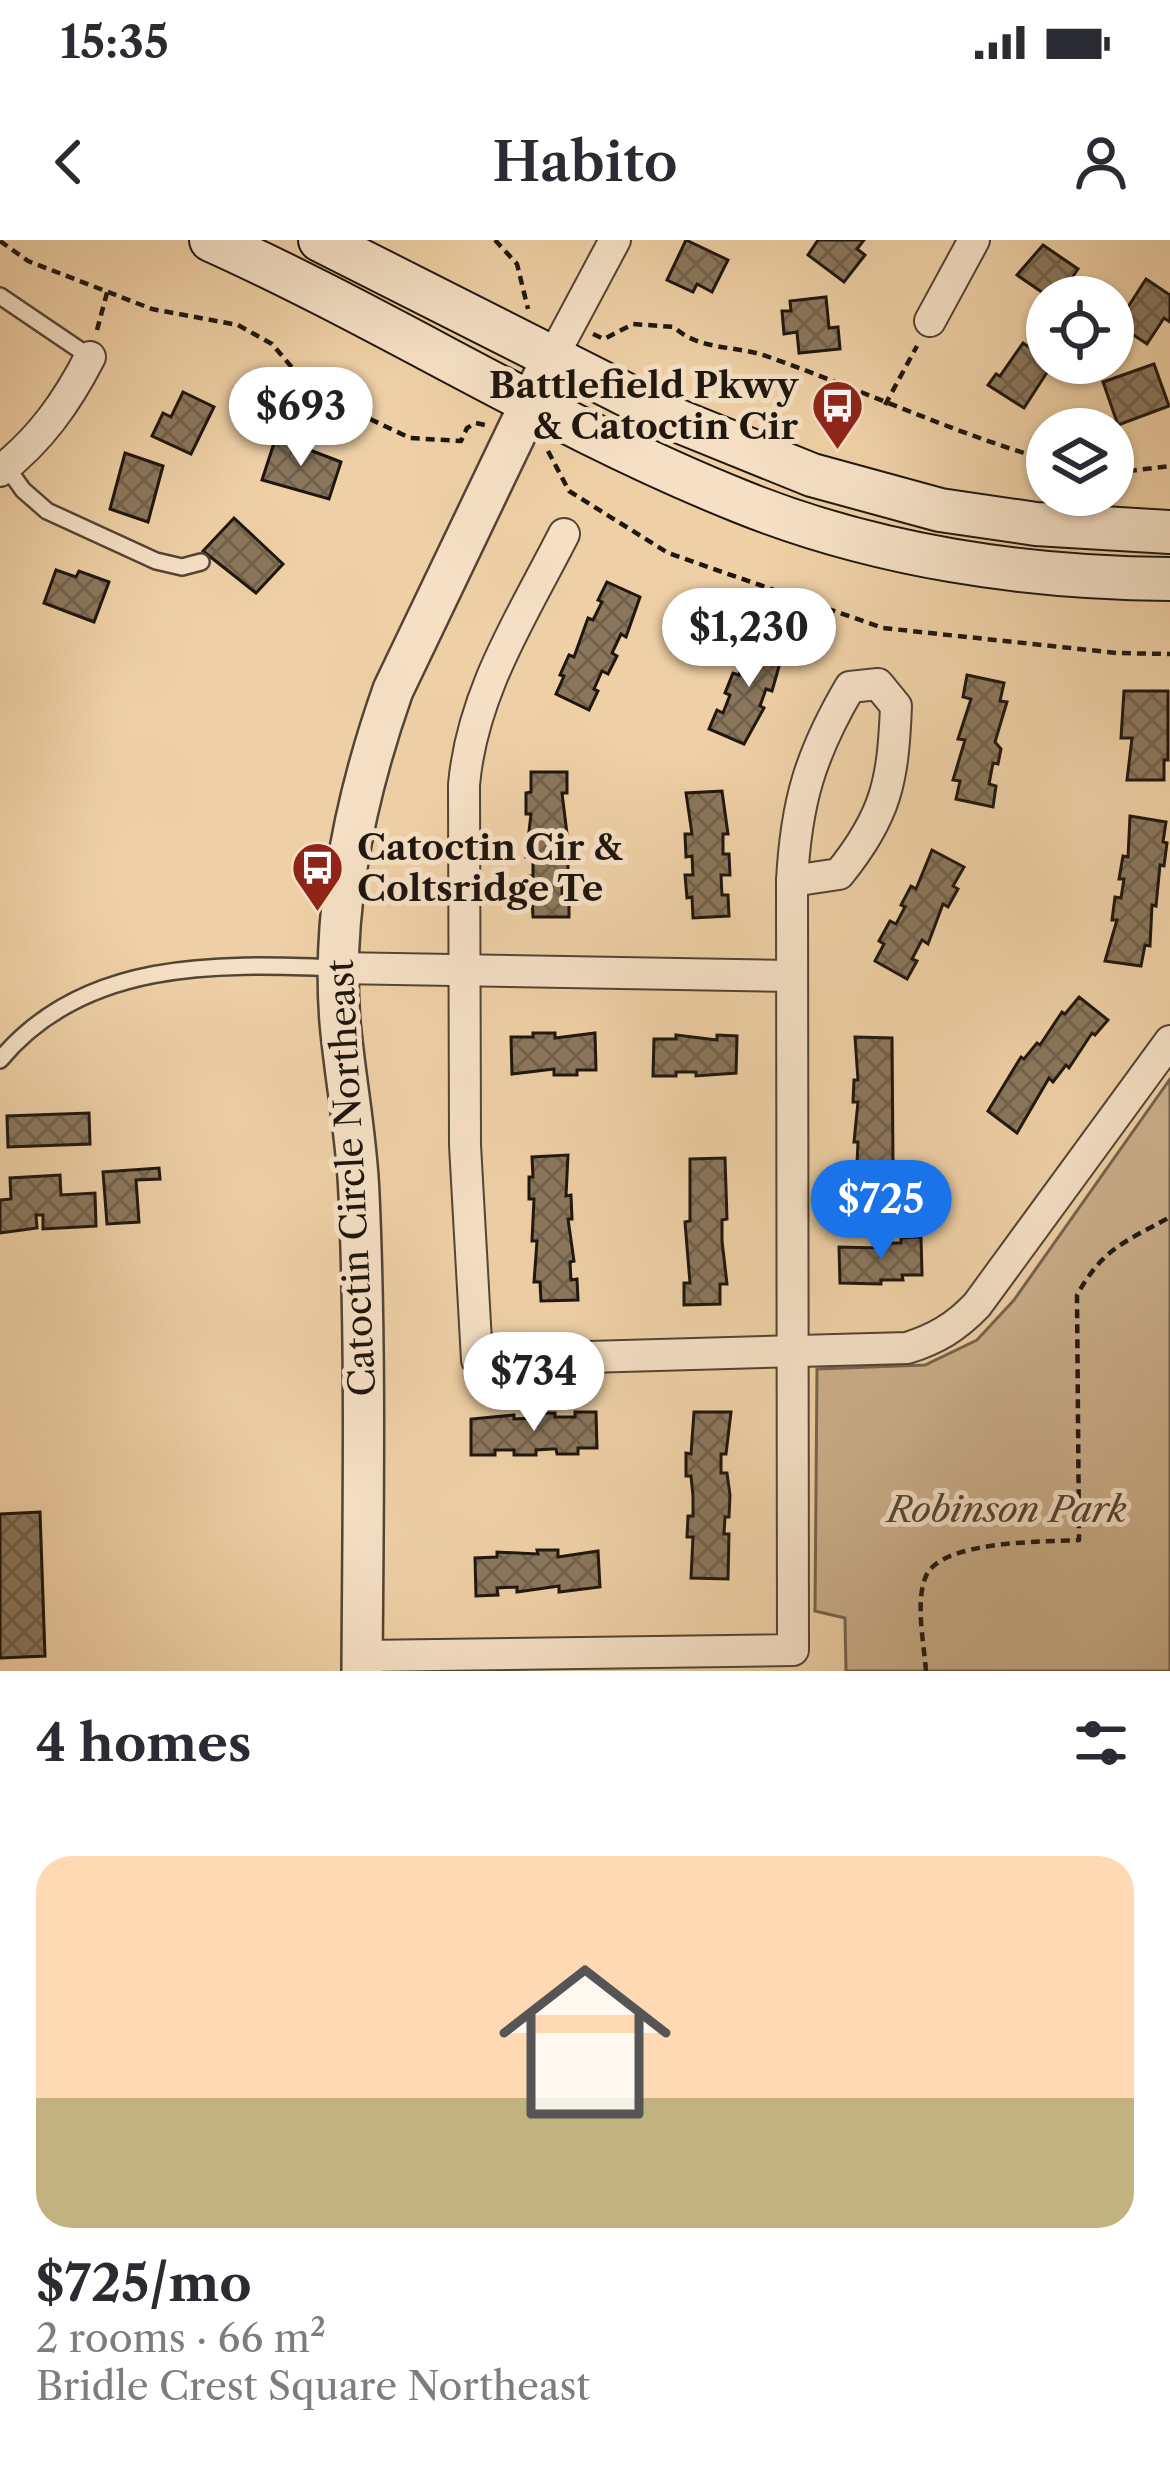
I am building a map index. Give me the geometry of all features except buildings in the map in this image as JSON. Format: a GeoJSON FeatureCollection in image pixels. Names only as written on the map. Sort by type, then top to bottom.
{"type":"FeatureCollection","features":[{"type":"Feature","properties":{"kind":"main road"},"geometry":{"type":"LineString","coordinates":[[211,240],[523,416],[623,449],[744,503],[861,540],[1028,572],[1170,579]]}},
{"type":"Feature","properties":{"kind":"main road"},"geometry":{"type":"LineString","coordinates":[[320,240],[727,444],[874,495],[1036,524],[1170,532]]}},
{"type":"Feature","properties":{"kind":"street","name":"Catoctin Circle Northeast"},"geometry":{"type":"LineString","coordinates":[[362,1664],[360,1212],[338,968],[350,844],[375,740],[430,607],[615,240]]}},
{"type":"Feature","properties":{"kind":"street"},"geometry":{"type":"LineString","coordinates":[[930,321],[974,240]]}},
{"type":"Feature","properties":{"kind":"street"},"geometry":{"type":"LineString","coordinates":[[3,469],[50,423],[90,357]]}},
{"type":"Feature","properties":{"kind":"street"},"geometry":{"type":"LineString","coordinates":[[564,534],[488,683],[468,743],[465,1145],[478,1360],[907,1348],[946,1333],[962,1320],[1170,1041]]}},
{"type":"Feature","properties":{"kind":"street"},"geometry":{"type":"LineString","coordinates":[[362,1664],[794,1650],[791,976],[792,881],[794,829],[804,780],[822,734],[850,687],[878,684],[896,706],[894,770],[875,822],[839,874],[792,881]]}},
{"type":"Feature","properties":{"kind":"street"},"geometry":{"type":"LineString","coordinates":[[338,968],[791,976]]}},
{"type":"Feature","properties":{"kind":"lane"},"geometry":{"type":"LineString","coordinates":[[0,296],[90,357]]}},
{"type":"Feature","properties":{"kind":"lane"},"geometry":{"type":"LineString","coordinates":[[3,469],[47,511],[156,561],[182,567],[201,562]]}},
{"type":"Feature","properties":{"kind":"lane"},"geometry":{"type":"LineString","coordinates":[[0,1060],[40,1018],[79,996],[133,978],[250,966],[338,968]]}},
{"type":"Feature","properties":{"kind":"path"},"geometry":{"type":"LineString","coordinates":[[495,240],[517,264],[530,316]]}},
{"type":"Feature","properties":{"kind":"path"},"geometry":{"type":"LineString","coordinates":[[0,241],[28,261],[152,309],[238,325],[272,344],[314,392],[410,438],[461,441],[467,428],[476,423],[523,416],[542,440],[569,491],[668,554],[734,579],[883,628],[1117,653],[1170,654]]}},
{"type":"Feature","properties":{"kind":"path"},"geometry":{"type":"LineString","coordinates":[[90,357],[108,289]]}},
{"type":"Feature","properties":{"kind":"path"},"geometry":{"type":"LineString","coordinates":[[886,405],[930,321]]}},
{"type":"Feature","properties":{"kind":"path"},"geometry":{"type":"LineString","coordinates":[[604,339],[633,324],[674,326],[686,338],[766,356],[886,405],[1026,453]]}},
{"type":"Feature","properties":{"kind":"path"},"geometry":{"type":"LineString","coordinates":[[1134,470],[1170,466]]}},
{"type":"Feature","properties":{"kind":"path"},"geometry":{"type":"LineString","coordinates":[[926,1671],[922,1591],[927,1571],[942,1560],[979,1547],[1079,1540],[1078,1295],[1107,1252],[1170,1216]]}},
{"type":"Feature","properties":{"kind":"green space","name":"Robinson Park"},"geometry":{"type":"Polygon","coordinates":[[[1170,1079],[1170,1671],[846,1671],[845,1618],[815,1611],[817,1369],[925,1365],[977,1340],[1014,1300],[1170,1079]]]}},
{"type":"Feature","properties":{"kind":"place","name":"Battlefield Pkwy & Catoctin Cir"},"geometry":{"type":"Point","coordinates":[837,452]}},
{"type":"Feature","properties":{"kind":"place","name":"Catoctin Cir & Coltsridge Te"},"geometry":{"type":"Point","coordinates":[318,914]}}]}
